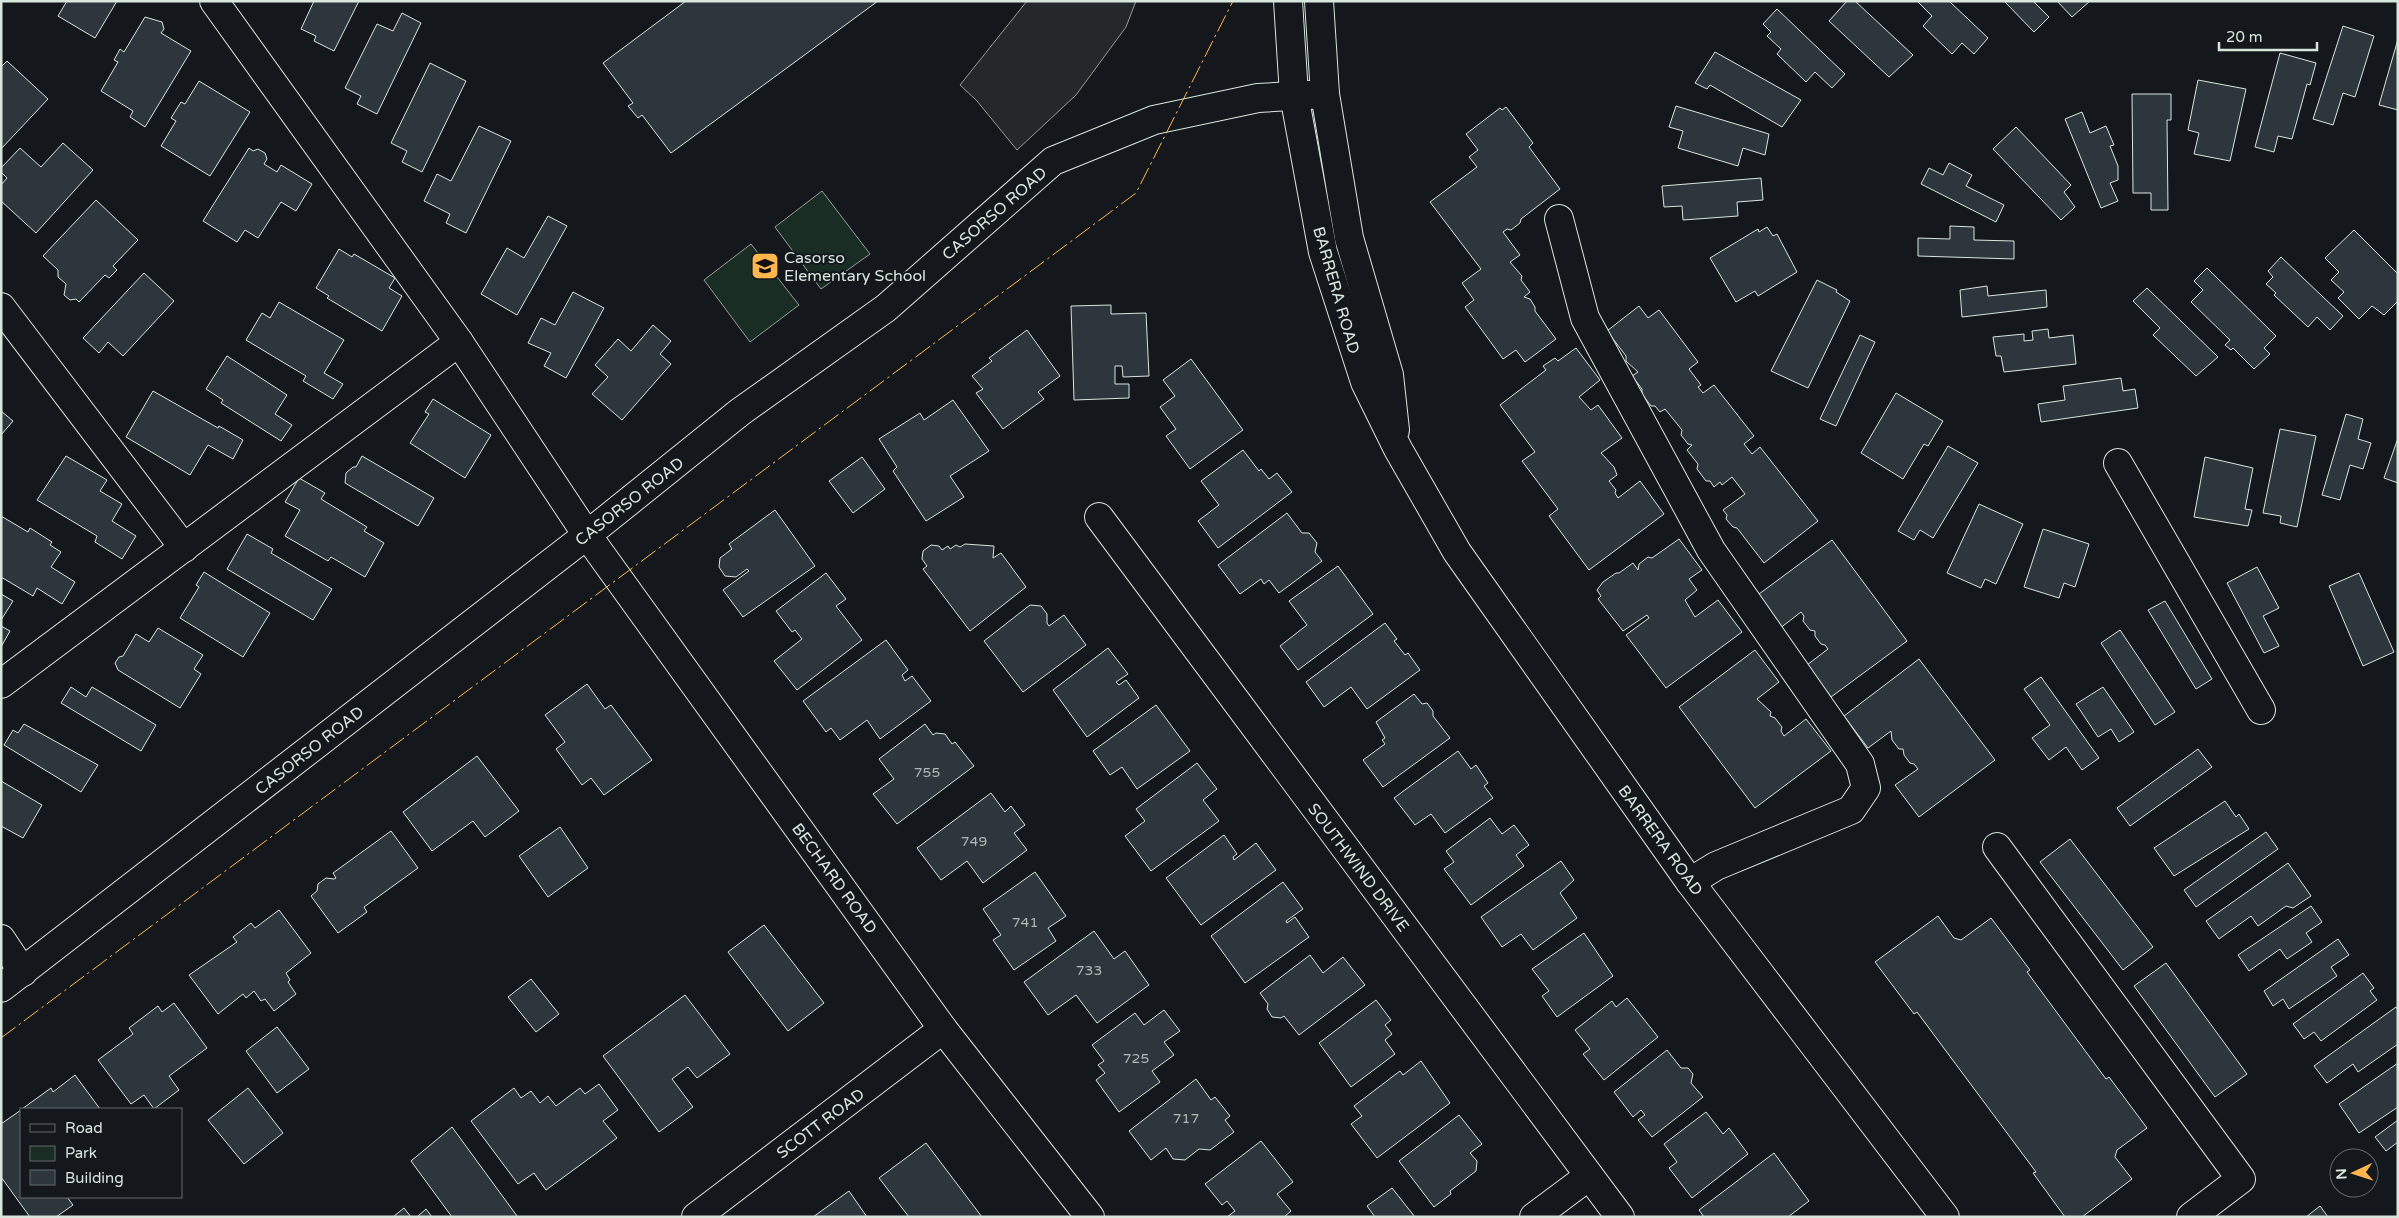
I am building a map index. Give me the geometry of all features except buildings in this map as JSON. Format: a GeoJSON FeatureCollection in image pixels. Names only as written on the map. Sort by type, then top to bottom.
{"type":"FeatureCollection","features":[{"type":"Feature","properties":{"kind":"street","name":"BECHARD ROAD"},"geometry":{"type":"LineString","coordinates":[[214,1],[459,342],[587,534],[943,1029],[1090,1217]]}},
{"type":"Feature","properties":{"kind":"street"},"geometry":{"type":"LineString","coordinates":[[1288,1],[1294,95]]}},
{"type":"Feature","properties":{"kind":"street"},"geometry":{"type":"LineString","coordinates":[[1319,1],[1325,94]]}},
{"type":"Feature","properties":{"kind":"street","name":"CASORSO ROAD"},"geometry":{"type":"LineString","coordinates":[[1,988],[587,534],[740,412],[886,308],[1053,161],[1154,120],[1258,98],[1325,94]]}},
{"type":"Feature","properties":{"kind":"street","name":"BARRERA ROAD"},"geometry":{"type":"LineString","coordinates":[[1325,94],[1349,238],[1389,376],[1398,449]]}},
{"type":"Feature","properties":{"kind":"street","name":"BARRERA ROAD"},"geometry":{"type":"LineString","coordinates":[[1294,95],[1323,252],[1365,382],[1398,449],[1457,552],[1690,882],[1945,1217]]}},
{"type":"Feature","properties":{"kind":"street"},"geometry":{"type":"LineString","coordinates":[[1559,219],[1585,318],[1711,550],[1860,764],[1866,788],[1851,810],[1716,866],[1690,882]]}},
{"type":"Feature","properties":{"kind":"street"},"geometry":{"type":"LineString","coordinates":[[1,307],[184,548]]}},
{"type":"Feature","properties":{"kind":"street"},"geometry":{"type":"LineString","coordinates":[[1,684],[459,342]]}},
{"type":"Feature","properties":{"kind":"street"},"geometry":{"type":"LineString","coordinates":[[2118,463],[2261,710]]}},
{"type":"Feature","properties":{"kind":"street","name":"SOUTHWIND DRIVE"},"geometry":{"type":"LineString","coordinates":[[1099,517],[1620,1217]]}},
{"type":"Feature","properties":{"kind":"street"},"geometry":{"type":"LineString","coordinates":[[1996,847],[2241,1179],[2191,1217]]}},
{"type":"Feature","properties":{"kind":"street"},"geometry":{"type":"LineString","coordinates":[[1,939],[22,972]]}},
{"type":"Feature","properties":{"kind":"street","name":"SCOTT ROAD"},"geometry":{"type":"LineString","coordinates":[[696,1217],[943,1029]]}},
{"type":"Feature","properties":{"kind":"street"},"geometry":{"type":"LineString","coordinates":[[1534,1217],[1589,1176]]}},
{"type":"Feature","properties":{"kind":"green space"},"geometry":{"type":"Polygon","coordinates":[[[822,191],[870,254],[821,289],[775,227],[822,191]]]}},
{"type":"Feature","properties":{"kind":"green space"},"geometry":{"type":"Polygon","coordinates":[[[751,244],[799,305],[750,342],[704,280],[751,244]]]}},
{"type":"Feature","properties":{"kind":"shaded area"},"geometry":{"type":"Polygon","coordinates":[[[1027,1],[1136,1],[1126,27],[1076,95],[1017,150],[977,101],[960,85],[1027,1]]]}},
{"type":"Feature","properties":{"kind":"power"},"geometry":{"type":"LineString","coordinates":[[1,1038],[1136,193],[1233,1]]}},
{"type":"Feature","properties":{"kind":"place","name":"Casorso Elementary School"},"geometry":{"type":"Point","coordinates":[765,266]}}]}
